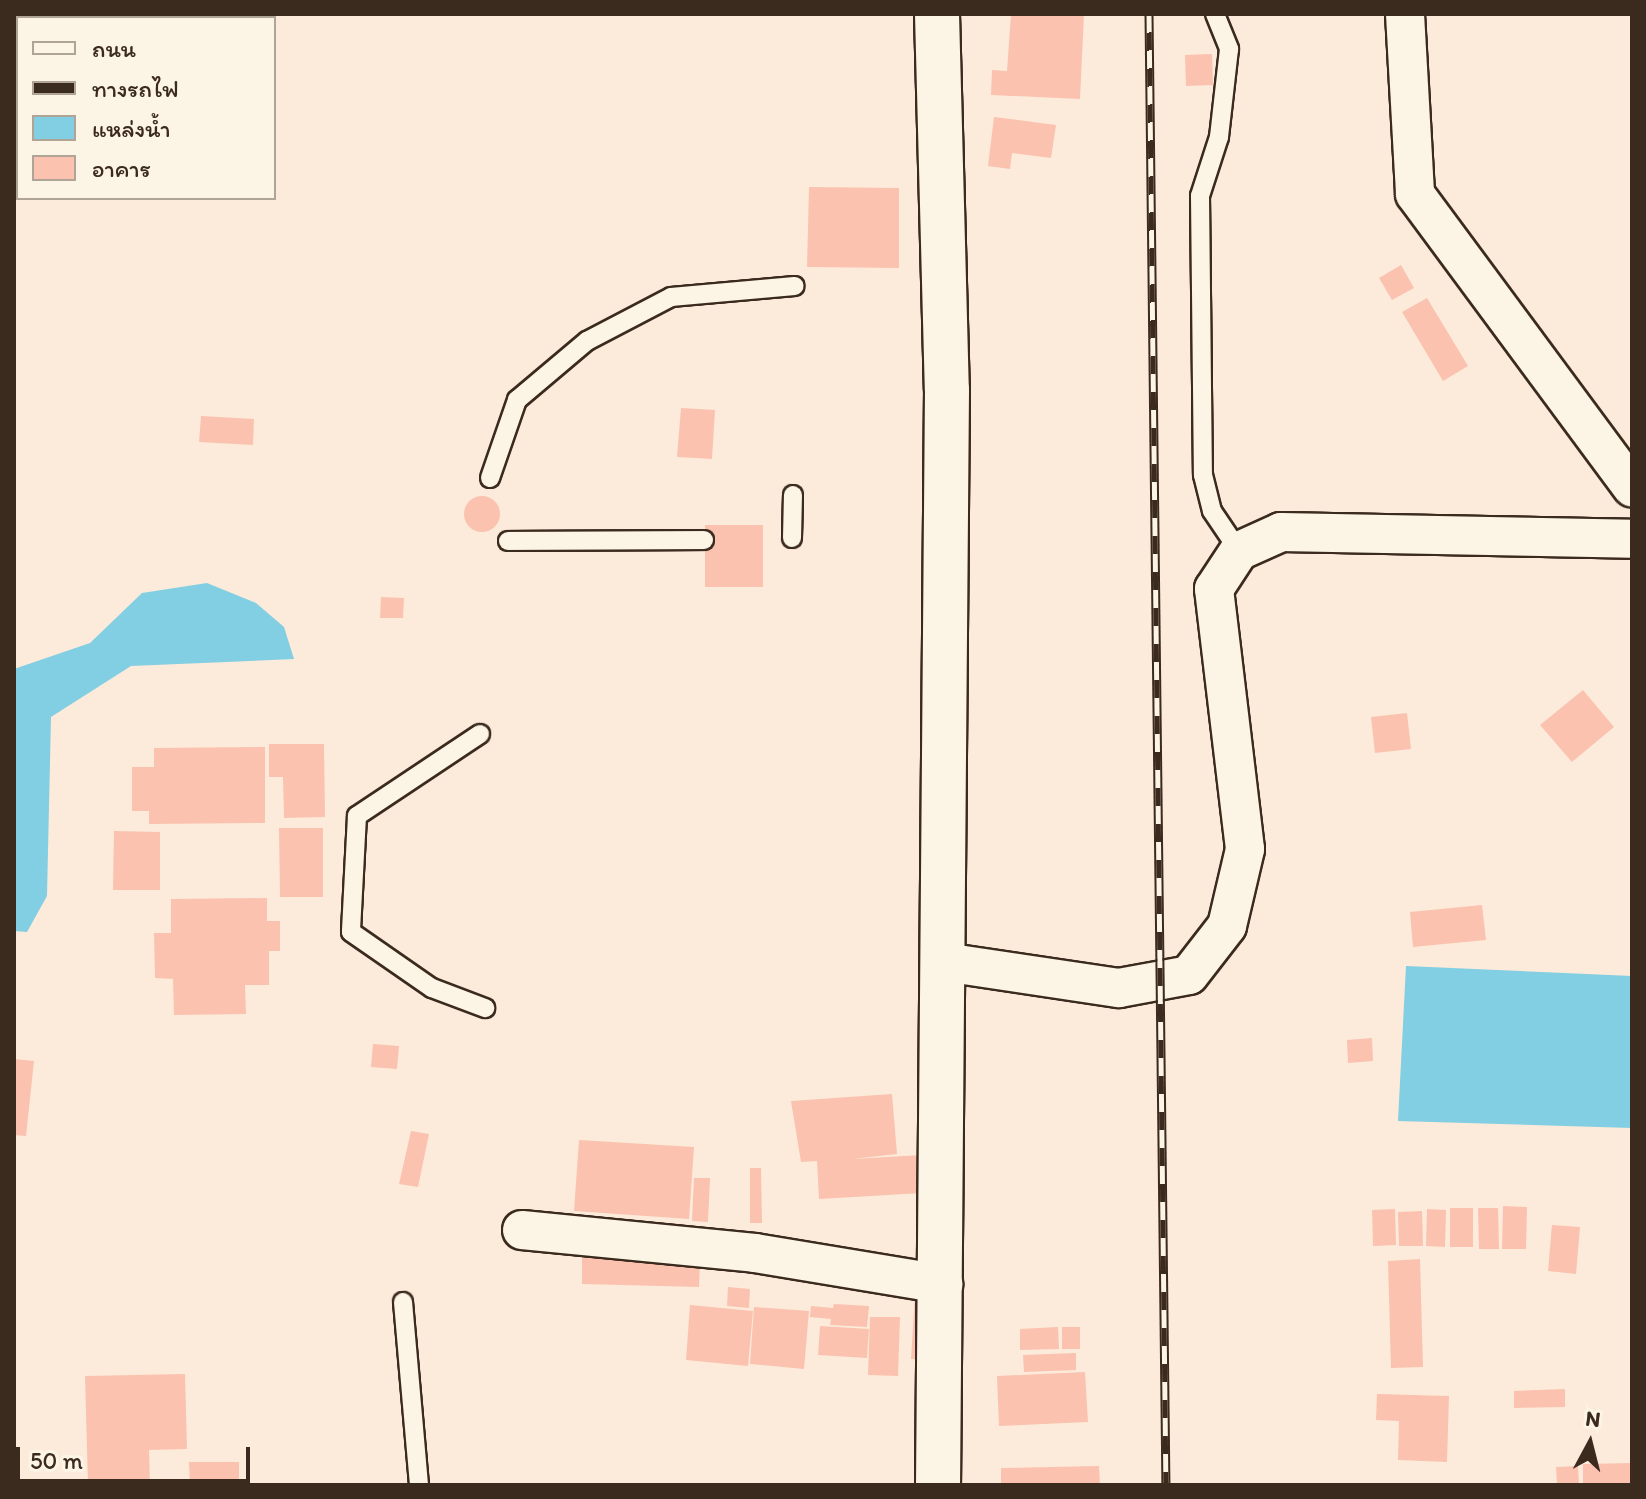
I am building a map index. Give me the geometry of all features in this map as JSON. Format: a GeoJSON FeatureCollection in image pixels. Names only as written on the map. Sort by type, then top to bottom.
{"type":"FeatureCollection","features":[{"type":"Feature","properties":{"kind":"street"},"geometry":{"type":"LineString","coordinates":[[937,14],[947,390],[943,1284],[938,1485]]}},
{"type":"Feature","properties":{"kind":"street"},"geometry":{"type":"LineString","coordinates":[[1405,14],[1415,194],[1632,487]]}},
{"type":"Feature","properties":{"kind":"street"},"geometry":{"type":"LineString","coordinates":[[944,962],[1119,988],[1189,975],[1227,926],[1245,849],[1214,589],[1239,551],[1281,532],[1632,539]]}},
{"type":"Feature","properties":{"kind":"street"},"geometry":{"type":"LineString","coordinates":[[522,1230],[755,1253],[943,1284]]}},
{"type":"Feature","properties":{"kind":"lane"},"geometry":{"type":"LineString","coordinates":[[1215,14],[1229,49],[1219,137],[1200,196],[1203,475],[1212,511],[1239,551]]}},
{"type":"Feature","properties":{"kind":"lane"},"geometry":{"type":"LineString","coordinates":[[490,478],[517,400],[587,341],[671,297],[795,286]]}},
{"type":"Feature","properties":{"kind":"lane"},"geometry":{"type":"LineString","coordinates":[[792,538],[793,495]]}},
{"type":"Feature","properties":{"kind":"lane"},"geometry":{"type":"LineString","coordinates":[[508,541],[704,540]]}},
{"type":"Feature","properties":{"kind":"lane"},"geometry":{"type":"LineString","coordinates":[[480,734],[357,816],[351,932],[432,988],[485,1008]]}},
{"type":"Feature","properties":{"kind":"lane"},"geometry":{"type":"LineString","coordinates":[[403,1302],[419,1485]]}},
{"type":"Feature","properties":{"kind":"water"},"geometry":{"type":"Polygon","coordinates":[[[207,583],[256,603],[284,627],[294,659],[131,666],[51,717],[47,896],[27,932],[14,931],[14,669],[90,643],[142,593],[207,583]]]}},
{"type":"Feature","properties":{"kind":"water"},"geometry":{"type":"Polygon","coordinates":[[[1406,966],[1632,976],[1632,1128],[1398,1121],[1406,966]]]}},
{"type":"Feature","properties":{"kind":"building"},"geometry":{"type":"Polygon","coordinates":[[[1011,14],[1084,14],[1080,99],[991,95],[992,70],[1007,71],[1011,14]]]}},
{"type":"Feature","properties":{"kind":"building"},"geometry":{"type":"Polygon","coordinates":[[[1212,54],[1213,85],[1186,86],[1185,55],[1212,54]]]}},
{"type":"Feature","properties":{"kind":"building"},"geometry":{"type":"Polygon","coordinates":[[[994,117],[1056,125],[1051,158],[1012,153],[1010,169],[988,166],[994,117]]]}},
{"type":"Feature","properties":{"kind":"building"},"geometry":{"type":"Polygon","coordinates":[[[809,187],[899,188],[899,268],[807,267],[809,187]]]}},
{"type":"Feature","properties":{"kind":"building"},"geometry":{"type":"Polygon","coordinates":[[[1401,265],[1414,288],[1392,300],[1379,278],[1401,265]]]}},
{"type":"Feature","properties":{"kind":"building"},"geometry":{"type":"Polygon","coordinates":[[[1427,298],[1468,366],[1443,381],[1402,312],[1427,298]]]}},
{"type":"Feature","properties":{"kind":"building"},"geometry":{"type":"Polygon","coordinates":[[[681,408],[715,410],[712,459],[677,457],[681,408]]]}},
{"type":"Feature","properties":{"kind":"building"},"geometry":{"type":"Polygon","coordinates":[[[201,416],[254,419],[253,445],[199,442],[201,416]]]}},
{"type":"Feature","properties":{"kind":"building"},"geometry":{"type":"Polygon","coordinates":[[[482,496],[495,501],[500,514],[495,527],[482,532],[469,527],[464,514],[469,501],[482,496]]]}},
{"type":"Feature","properties":{"kind":"building"},"geometry":{"type":"Polygon","coordinates":[[[705,525],[763,525],[763,587],[705,587],[705,525]]]}},
{"type":"Feature","properties":{"kind":"building"},"geometry":{"type":"Polygon","coordinates":[[[381,597],[404,598],[403,618],[380,618],[381,597]]]}},
{"type":"Feature","properties":{"kind":"building"},"geometry":{"type":"Polygon","coordinates":[[[1583,690],[1614,727],[1572,762],[1540,725],[1583,690]]]}},
{"type":"Feature","properties":{"kind":"building"},"geometry":{"type":"Polygon","coordinates":[[[1407,713],[1411,749],[1375,753],[1371,717],[1407,713]]]}},
{"type":"Feature","properties":{"kind":"building"},"geometry":{"type":"Polygon","coordinates":[[[269,744],[324,744],[325,817],[284,818],[283,777],[269,777],[269,744]]]}},
{"type":"Feature","properties":{"kind":"building"},"geometry":{"type":"Polygon","coordinates":[[[265,747],[265,823],[149,824],[149,811],[132,811],[132,767],[154,767],[154,748],[265,747]]]}},
{"type":"Feature","properties":{"kind":"building"},"geometry":{"type":"Polygon","coordinates":[[[279,828],[323,828],[323,897],[280,897],[279,828]]]}},
{"type":"Feature","properties":{"kind":"building"},"geometry":{"type":"Polygon","coordinates":[[[114,831],[160,832],[160,890],[113,890],[114,831]]]}},
{"type":"Feature","properties":{"kind":"building"},"geometry":{"type":"Polygon","coordinates":[[[267,898],[267,921],[280,921],[280,951],[269,951],[269,985],[245,985],[246,1014],[174,1015],[173,979],[155,978],[154,933],[171,933],[171,899],[267,898]]]}},
{"type":"Feature","properties":{"kind":"building"},"geometry":{"type":"Polygon","coordinates":[[[1482,905],[1486,940],[1413,947],[1410,912],[1482,905]]]}},
{"type":"Feature","properties":{"kind":"building"},"geometry":{"type":"Polygon","coordinates":[[[1372,1038],[1373,1061],[1348,1063],[1347,1040],[1372,1038]]]}},
{"type":"Feature","properties":{"kind":"building"},"geometry":{"type":"Polygon","coordinates":[[[373,1044],[399,1046],[397,1069],[371,1067],[373,1044]]]}},
{"type":"Feature","properties":{"kind":"building"},"geometry":{"type":"Polygon","coordinates":[[[14,1059],[34,1061],[26,1136],[14,1135],[14,1059]]]}},
{"type":"Feature","properties":{"kind":"building"},"geometry":{"type":"Polygon","coordinates":[[[892,1094],[897,1154],[852,1159],[922,1155],[923,1193],[819,1199],[817,1161],[801,1162],[791,1101],[892,1094]]]}},
{"type":"Feature","properties":{"kind":"building"},"geometry":{"type":"Polygon","coordinates":[[[411,1131],[429,1134],[418,1187],[399,1184],[411,1131]]]}},
{"type":"Feature","properties":{"kind":"building"},"geometry":{"type":"Polygon","coordinates":[[[579,1140],[694,1147],[689,1219],[574,1211],[579,1140]]]}},
{"type":"Feature","properties":{"kind":"building"},"geometry":{"type":"Polygon","coordinates":[[[750,1168],[761,1168],[762,1223],[750,1223],[750,1168]]]}},
{"type":"Feature","properties":{"kind":"building"},"geometry":{"type":"Polygon","coordinates":[[[694,1178],[710,1178],[708,1222],[692,1221],[694,1178]]]}},
{"type":"Feature","properties":{"kind":"building"},"geometry":{"type":"Polygon","coordinates":[[[1503,1206],[1527,1207],[1526,1249],[1502,1249],[1503,1206]]]}},
{"type":"Feature","properties":{"kind":"building"},"geometry":{"type":"Polygon","coordinates":[[[1450,1208],[1473,1208],[1473,1247],[1450,1247],[1450,1208]]]}},
{"type":"Feature","properties":{"kind":"building"},"geometry":{"type":"Polygon","coordinates":[[[1478,1208],[1498,1208],[1499,1249],[1479,1249],[1478,1208]]]}},
{"type":"Feature","properties":{"kind":"building"},"geometry":{"type":"Polygon","coordinates":[[[1395,1209],[1396,1245],[1373,1246],[1372,1210],[1395,1209]]]}},
{"type":"Feature","properties":{"kind":"building"},"geometry":{"type":"Polygon","coordinates":[[[1427,1209],[1446,1210],[1445,1247],[1426,1246],[1427,1209]]]}},
{"type":"Feature","properties":{"kind":"building"},"geometry":{"type":"Polygon","coordinates":[[[1422,1211],[1423,1246],[1399,1246],[1398,1212],[1422,1211]]]}},
{"type":"Feature","properties":{"kind":"building"},"geometry":{"type":"Polygon","coordinates":[[[1552,1225],[1580,1227],[1576,1274],[1548,1271],[1552,1225]]]}},
{"type":"Feature","properties":{"kind":"building"},"geometry":{"type":"Polygon","coordinates":[[[582,1256],[700,1259],[699,1287],[582,1284],[582,1256]]]}},
{"type":"Feature","properties":{"kind":"building"},"geometry":{"type":"Polygon","coordinates":[[[1420,1259],[1423,1367],[1391,1368],[1388,1261],[1420,1259]]]}},
{"type":"Feature","properties":{"kind":"building"},"geometry":{"type":"Polygon","coordinates":[[[728,1287],[750,1289],[749,1308],[727,1306],[728,1287]]]}},
{"type":"Feature","properties":{"kind":"building"},"geometry":{"type":"Polygon","coordinates":[[[915,1293],[931,1294],[926,1360],[911,1359],[915,1293]]]}},
{"type":"Feature","properties":{"kind":"building"},"geometry":{"type":"Polygon","coordinates":[[[834,1304],[869,1306],[867,1327],[830,1325],[831,1319],[810,1317],[811,1306],[833,1308],[834,1304]]]}},
{"type":"Feature","properties":{"kind":"building"},"geometry":{"type":"Polygon","coordinates":[[[690,1305],[753,1311],[748,1366],[686,1360],[690,1305]]]}},
{"type":"Feature","properties":{"kind":"building"},"geometry":{"type":"Polygon","coordinates":[[[754,1307],[809,1311],[804,1369],[750,1364],[754,1307]]]}},
{"type":"Feature","properties":{"kind":"building"},"geometry":{"type":"Polygon","coordinates":[[[870,1317],[900,1317],[898,1376],[868,1375],[870,1317]]]}},
{"type":"Feature","properties":{"kind":"building"},"geometry":{"type":"Polygon","coordinates":[[[820,1326],[869,1329],[867,1358],[818,1355],[820,1326]]]}},
{"type":"Feature","properties":{"kind":"building"},"geometry":{"type":"Polygon","coordinates":[[[1058,1327],[1059,1349],[1020,1350],[1020,1329],[1058,1327]]]}},
{"type":"Feature","properties":{"kind":"building"},"geometry":{"type":"Polygon","coordinates":[[[1062,1327],[1080,1327],[1080,1349],[1062,1349],[1062,1327]]]}},
{"type":"Feature","properties":{"kind":"building"},"geometry":{"type":"Polygon","coordinates":[[[1076,1353],[1076,1370],[1024,1372],[1023,1355],[1076,1353]]]}},
{"type":"Feature","properties":{"kind":"building"},"geometry":{"type":"Polygon","coordinates":[[[1085,1372],[1088,1422],[999,1426],[997,1376],[1085,1372]]]}},
{"type":"Feature","properties":{"kind":"building"},"geometry":{"type":"Polygon","coordinates":[[[185,1374],[187,1449],[149,1450],[150,1485],[88,1485],[85,1376],[185,1374]]]}},
{"type":"Feature","properties":{"kind":"building"},"geometry":{"type":"Polygon","coordinates":[[[1565,1389],[1565,1407],[1514,1408],[1514,1391],[1565,1389]]]}},
{"type":"Feature","properties":{"kind":"building"},"geometry":{"type":"Polygon","coordinates":[[[1377,1394],[1449,1396],[1447,1462],[1398,1460],[1399,1421],[1376,1420],[1377,1394]]]}},
{"type":"Feature","properties":{"kind":"building"},"geometry":{"type":"Polygon","coordinates":[[[189,1462],[239,1462],[239,1485],[190,1485],[189,1462]]]}},
{"type":"Feature","properties":{"kind":"building"},"geometry":{"type":"Polygon","coordinates":[[[1632,1463],[1632,1485],[1583,1485],[1583,1464],[1632,1463]]]}},
{"type":"Feature","properties":{"kind":"building"},"geometry":{"type":"Polygon","coordinates":[[[1099,1466],[1100,1485],[1001,1485],[1001,1468],[1099,1466]]]}},
{"type":"Feature","properties":{"kind":"building"},"geometry":{"type":"Polygon","coordinates":[[[1578,1466],[1579,1485],[1557,1485],[1556,1467],[1578,1466]]]}},
{"type":"Feature","properties":{"kind":"railway"},"geometry":{"type":"LineString","coordinates":[[1149,14],[1166,1485]]}}]}
